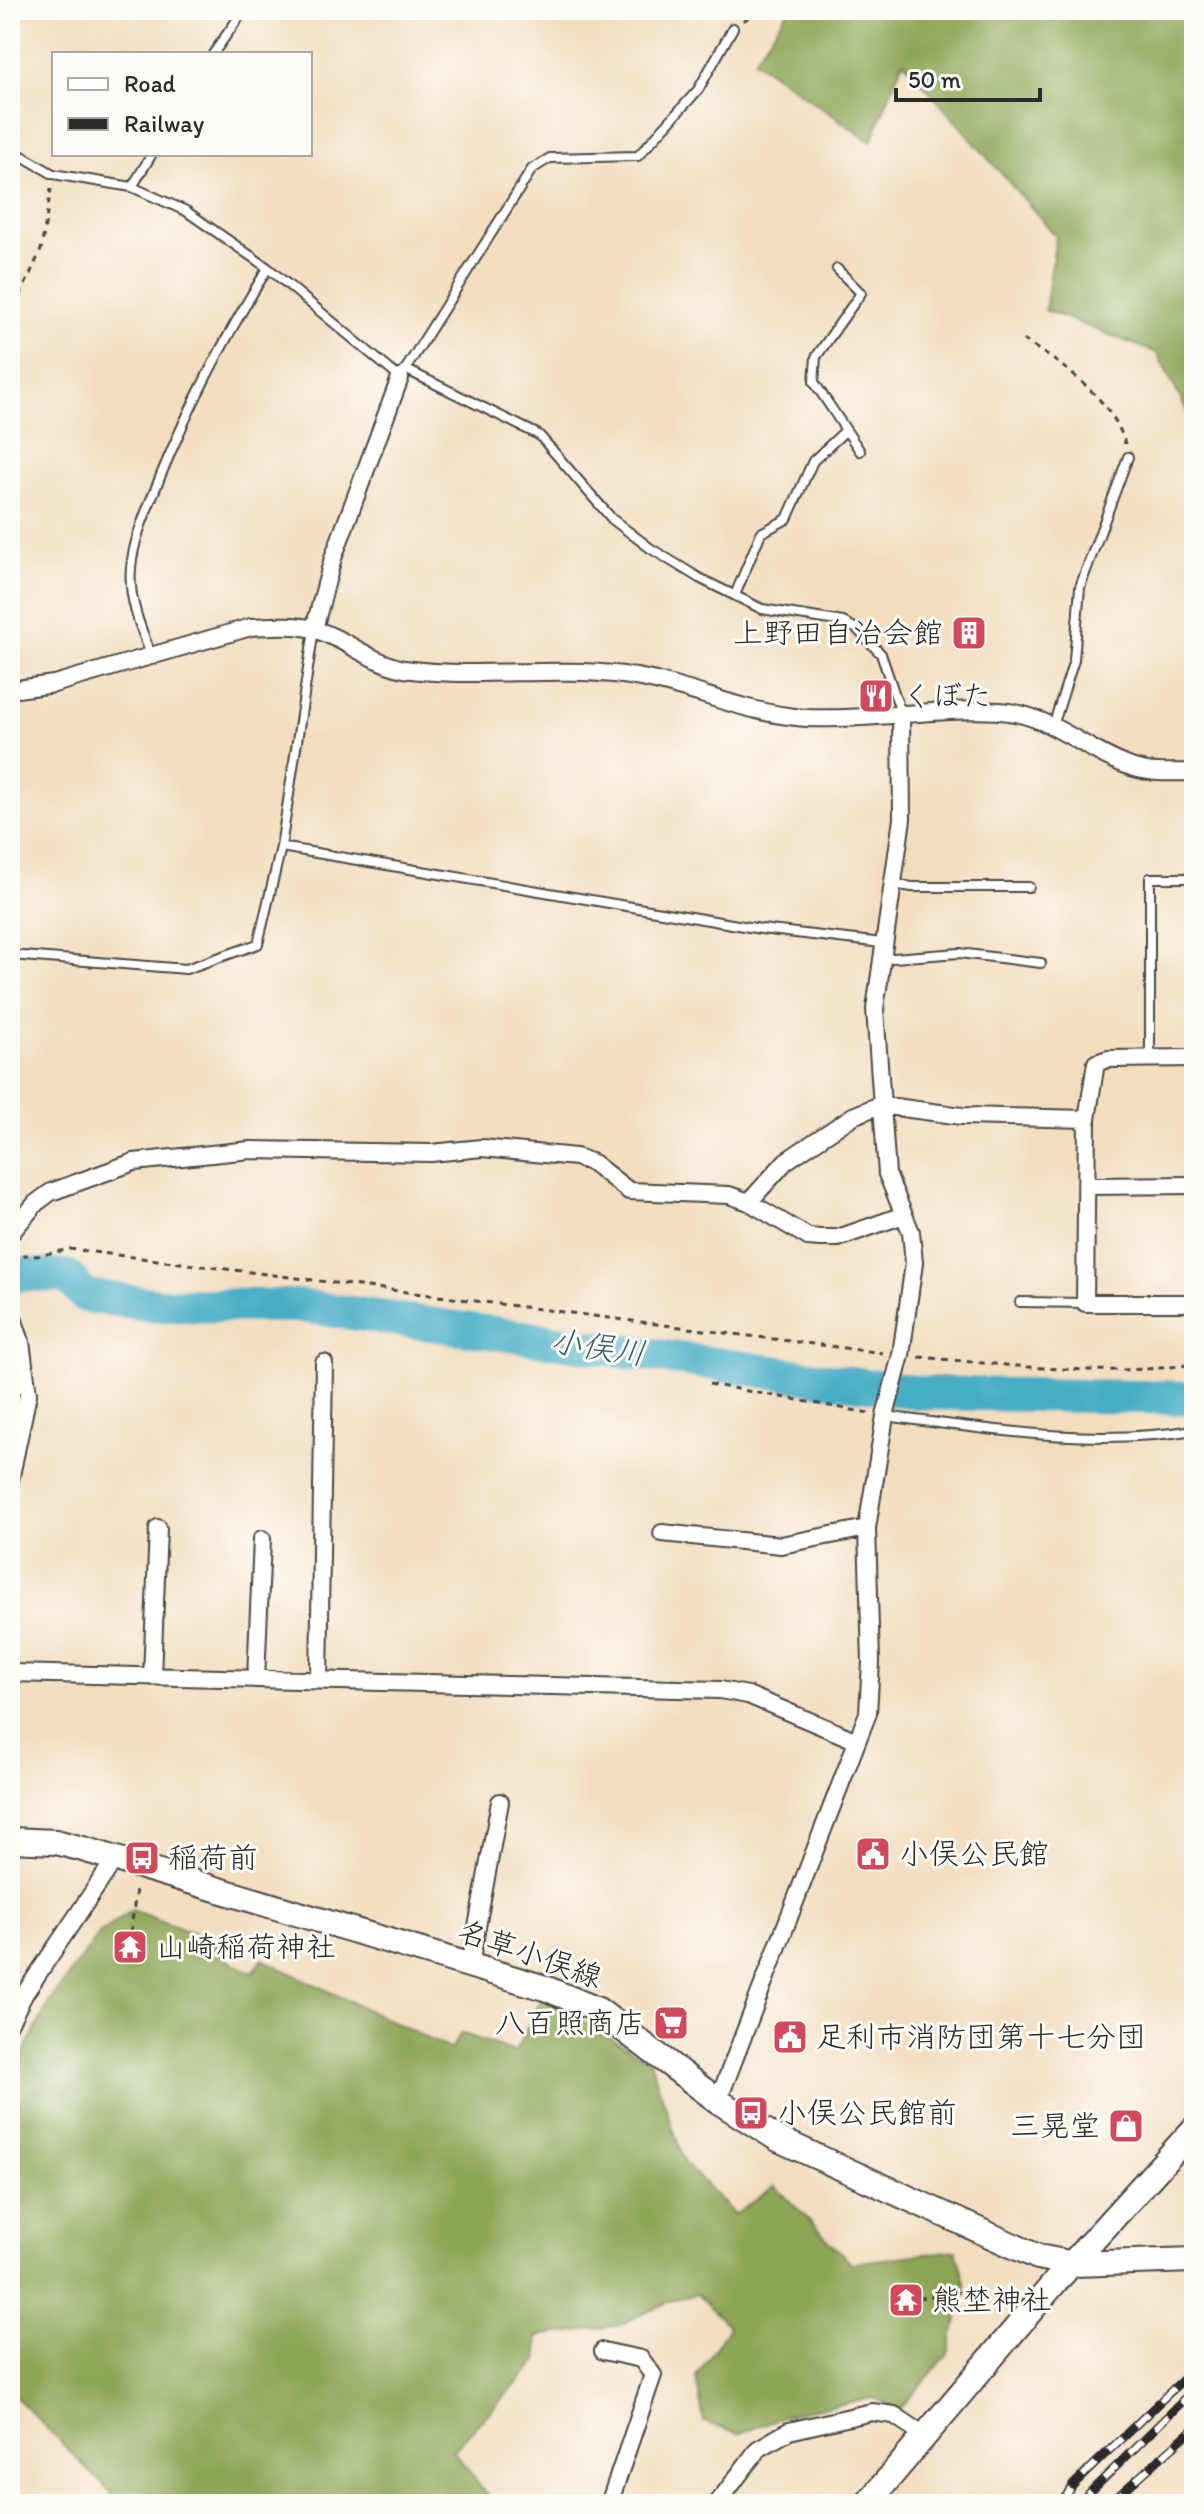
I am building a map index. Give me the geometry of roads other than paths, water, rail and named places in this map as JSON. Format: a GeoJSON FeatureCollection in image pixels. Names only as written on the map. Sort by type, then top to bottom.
{"type":"FeatureCollection","features":[{"type":"Feature","properties":{"kind":"main road","name":"名草小俣線"},"geometry":{"type":"LineString","coordinates":[[10,1840],[56,1842],[545,1988],[598,2010],[718,2101],[801,2151],[1024,2253],[1074,2264],[1194,2260]]}},
{"type":"Feature","properties":{"kind":"main road"},"geometry":{"type":"LineString","coordinates":[[867,2504],[1194,2129]]}},
{"type":"Feature","properties":{"kind":"street"},"geometry":{"type":"LineString","coordinates":[[314,629],[333,558],[404,374]]}},
{"type":"Feature","properties":{"kind":"street"},"geometry":{"type":"LineString","coordinates":[[10,690],[54,684],[251,627],[278,625],[314,629],[383,665],[404,669],[618,675],[681,687],[762,713],[864,718],[901,713],[1000,711],[1053,726],[1135,768],[1194,772]]}},
{"type":"Feature","properties":{"kind":"street"},"geometry":{"type":"LineString","coordinates":[[718,2101],[868,1713],[871,1662],[867,1528],[886,1412],[900,1358],[914,1263],[911,1232],[901,1216],[887,1174],[875,1009],[902,819],[901,713]]}},
{"type":"Feature","properties":{"kind":"street"},"geometry":{"type":"LineString","coordinates":[[1194,1058],[1108,1059],[1096,1063],[1087,1119],[1089,1186],[1085,1303],[1194,1303]]}},
{"type":"Feature","properties":{"kind":"street"},"geometry":{"type":"LineString","coordinates":[[749,1202],[786,1161],[853,1116],[880,1105],[962,1116],[1087,1119]]}},
{"type":"Feature","properties":{"kind":"street"},"geometry":{"type":"LineString","coordinates":[[10,1234],[36,1203],[51,1192],[134,1162],[250,1150],[431,1153],[482,1148],[552,1154],[593,1163],[629,1191],[716,1193],[749,1202],[800,1233],[820,1238],[838,1238],[901,1216]]}},
{"type":"Feature","properties":{"kind":"street"},"geometry":{"type":"LineString","coordinates":[[1089,1186],[1194,1185]]}},
{"type":"Feature","properties":{"kind":"street"},"geometry":{"type":"LineString","coordinates":[[10,1309],[21,1342],[28,1394],[10,1480]]}},
{"type":"Feature","properties":{"kind":"street"},"geometry":{"type":"LineString","coordinates":[[319,1680],[324,1363]]}},
{"type":"Feature","properties":{"kind":"street"},"geometry":{"type":"LineString","coordinates":[[152,1677],[158,1528]]}},
{"type":"Feature","properties":{"kind":"street"},"geometry":{"type":"LineString","coordinates":[[662,1533],[781,1545],[867,1528]]}},
{"type":"Feature","properties":{"kind":"street"},"geometry":{"type":"LineString","coordinates":[[256,1679],[262,1539]]}},
{"type":"Feature","properties":{"kind":"street"},"geometry":{"type":"LineString","coordinates":[[10,1673],[720,1690],[748,1695],[857,1741]]}},
{"type":"Feature","properties":{"kind":"street"},"geometry":{"type":"LineString","coordinates":[[470,1965],[500,1802]]}},
{"type":"Feature","properties":{"kind":"street"},"geometry":{"type":"LineString","coordinates":[[10,2022],[25,1993],[126,1863]]}},
{"type":"Feature","properties":{"kind":"street"},"geometry":{"type":"LineString","coordinates":[[603,2351],[641,2359],[653,2375],[609,2504]]}},
{"type":"Feature","properties":{"kind":"street"},"geometry":{"type":"LineString","coordinates":[[717,2504],[758,2449],[789,2431],[872,2412],[894,2415],[924,2435]]}},
{"type":"Feature","properties":{"kind":"lane"},"geometry":{"type":"LineString","coordinates":[[214,52],[244,10]]}},
{"type":"Feature","properties":{"kind":"lane"},"geometry":{"type":"LineString","coordinates":[[404,374],[532,169],[550,158],[638,156],[698,90],[733,28]]}},
{"type":"Feature","properties":{"kind":"lane"},"geometry":{"type":"LineString","coordinates":[[10,149],[53,174],[132,187],[186,211],[268,268],[404,374],[539,435],[627,533],[699,578],[762,609],[843,622],[857,629],[881,654],[901,713]]}},
{"type":"Feature","properties":{"kind":"lane"},"geometry":{"type":"LineString","coordinates":[[132,187],[151,156]]}},
{"type":"Feature","properties":{"kind":"lane"},"geometry":{"type":"LineString","coordinates":[[152,658],[132,596],[131,571],[136,538],[189,409],[224,337],[268,268]]}},
{"type":"Feature","properties":{"kind":"lane"},"geometry":{"type":"LineString","coordinates":[[837,269],[861,293],[816,357],[812,369],[814,382],[860,451]]}},
{"type":"Feature","properties":{"kind":"lane"},"geometry":{"type":"LineString","coordinates":[[735,595],[761,533],[787,519],[813,461],[845,431]]}},
{"type":"Feature","properties":{"kind":"lane"},"geometry":{"type":"LineString","coordinates":[[1053,726],[1074,660],[1080,587],[1128,457]]}},
{"type":"Feature","properties":{"kind":"lane"},"geometry":{"type":"LineString","coordinates":[[10,955],[186,969],[244,949],[262,938],[281,847],[314,629]]}},
{"type":"Feature","properties":{"kind":"lane"},"geometry":{"type":"LineString","coordinates":[[281,847],[881,951],[959,953],[1041,963]]}},
{"type":"Feature","properties":{"kind":"lane"},"geometry":{"type":"LineString","coordinates":[[1150,1058],[1150,878],[1194,878]]}},
{"type":"Feature","properties":{"kind":"lane"},"geometry":{"type":"LineString","coordinates":[[892,884],[912,887],[1029,887]]}},
{"type":"Feature","properties":{"kind":"lane"},"geometry":{"type":"LineString","coordinates":[[1020,1302],[1085,1303]]}},
{"type":"Feature","properties":{"kind":"lane"},"geometry":{"type":"LineString","coordinates":[[886,1412],[1075,1437],[1163,1435],[1194,1430]]}},
{"type":"Feature","properties":{"kind":"waterway","name":"小俣川"},"geometry":{"type":"LineString","coordinates":[[10,1274],[67,1276],[85,1296],[159,1305],[301,1306],[923,1393],[1194,1398]]}},
{"type":"Feature","properties":{"kind":"railway"},"geometry":{"type":"LineString","coordinates":[[1061,2504],[1073,2485],[1194,2369]]}},
{"type":"Feature","properties":{"kind":"railway"},"geometry":{"type":"LineString","coordinates":[[1078,2504],[1194,2390]]}},
{"type":"Feature","properties":{"kind":"railway"},"geometry":{"type":"LineString","coordinates":[[1109,2504],[1194,2428]]}},
{"type":"Feature","properties":{"kind":"place","name":"上野田自治会館"},"geometry":{"type":"Point","coordinates":[969,633]}},
{"type":"Feature","properties":{"kind":"place","name":"くぼた"},"geometry":{"type":"Point","coordinates":[876,696]}},
{"type":"Feature","properties":{"kind":"place","name":"小俣公民館"},"geometry":{"type":"Point","coordinates":[873,1854]}},
{"type":"Feature","properties":{"kind":"place","name":"稲荷前"},"geometry":{"type":"Point","coordinates":[142,1858]}},
{"type":"Feature","properties":{"kind":"place","name":"山崎稲荷神社"},"geometry":{"type":"Point","coordinates":[130,1947]}},
{"type":"Feature","properties":{"kind":"place","name":"八百照商店"},"geometry":{"type":"Point","coordinates":[671,2023]}},
{"type":"Feature","properties":{"kind":"place","name":"足利市消防団第十七分団"},"geometry":{"type":"Point","coordinates":[790,2037]}},
{"type":"Feature","properties":{"kind":"place","name":"小俣公民館前"},"geometry":{"type":"Point","coordinates":[751,2113]}},
{"type":"Feature","properties":{"kind":"place","name":"三晃堂"},"geometry":{"type":"Point","coordinates":[1126,2126]}},
{"type":"Feature","properties":{"kind":"place","name":"熊埜神社"},"geometry":{"type":"Point","coordinates":[906,2300]}}]}
